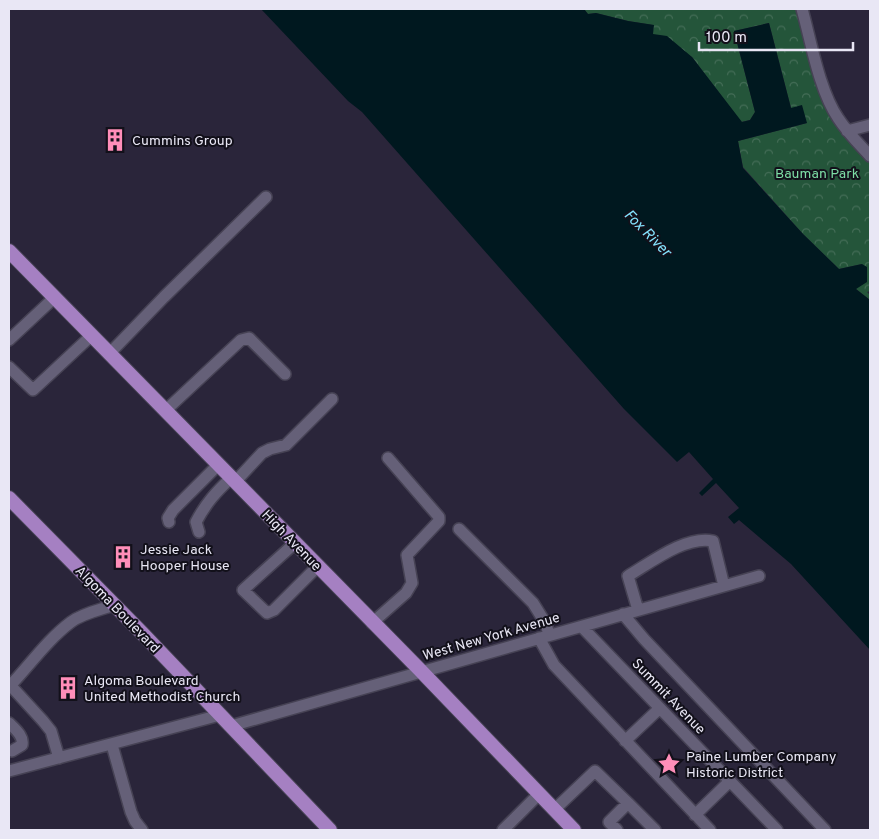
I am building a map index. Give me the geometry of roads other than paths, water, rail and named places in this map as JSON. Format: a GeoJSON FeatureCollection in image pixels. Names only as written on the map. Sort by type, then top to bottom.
{"type":"FeatureCollection","features":[{"type":"Feature","properties":{"kind":"main road","name":"High Avenue"},"geometry":{"type":"LineString","coordinates":[[9,251],[421,671],[574,830]]}},
{"type":"Feature","properties":{"kind":"main road","name":"Algoma Boulevard"},"geometry":{"type":"LineString","coordinates":[[9,498],[330,830]]}},
{"type":"Feature","properties":{"kind":"street"},"geometry":{"type":"LineString","coordinates":[[802,9],[825,90],[833,110],[870,156]]}},
{"type":"Feature","properties":{"kind":"street"},"geometry":{"type":"LineString","coordinates":[[848,131],[870,125]]}},
{"type":"Feature","properties":{"kind":"street"},"geometry":{"type":"LineString","coordinates":[[109,354],[266,197]]}},
{"type":"Feature","properties":{"kind":"street"},"geometry":{"type":"LineString","coordinates":[[9,340],[55,297]]}},
{"type":"Feature","properties":{"kind":"street"},"geometry":{"type":"LineString","coordinates":[[9,367],[33,390],[91,336]]}},
{"type":"Feature","properties":{"kind":"street"},"geometry":{"type":"LineString","coordinates":[[165,411],[241,340],[249,338],[285,374]]}},
{"type":"Feature","properties":{"kind":"street"},"geometry":{"type":"LineString","coordinates":[[199,532],[196,522],[209,499],[262,453],[286,445],[332,399]]}},
{"type":"Feature","properties":{"kind":"street"},"geometry":{"type":"LineString","coordinates":[[372,623],[406,593],[412,584],[407,554],[440,521],[439,517],[388,458]]}},
{"type":"Feature","properties":{"kind":"street"},"geometry":{"type":"LineString","coordinates":[[169,522],[168,518],[173,510],[218,465]]}},
{"type":"Feature","properties":{"kind":"street"},"geometry":{"type":"LineString","coordinates":[[459,530],[533,603],[546,624],[544,637],[554,665],[710,830]]}},
{"type":"Feature","properties":{"kind":"street"},"geometry":{"type":"LineString","coordinates":[[638,610],[628,576],[681,545],[705,539],[713,541],[724,586]]}},
{"type":"Feature","properties":{"kind":"street"},"geometry":{"type":"LineString","coordinates":[[295,544],[243,590],[267,614],[274,610],[318,567]]}},
{"type":"Feature","properties":{"kind":"street","name":"West New York Avenue"},"geometry":{"type":"LineString","coordinates":[[230,726],[759,576]]}},
{"type":"Feature","properties":{"kind":"street"},"geometry":{"type":"LineString","coordinates":[[59,758],[50,731],[10,686],[71,621],[114,605]]}},
{"type":"Feature","properties":{"kind":"street"},"geometry":{"type":"LineString","coordinates":[[623,614],[825,830]]}},
{"type":"Feature","properties":{"kind":"street","name":"Summit Avenue"},"geometry":{"type":"LineString","coordinates":[[582,627],[777,830]]}},
{"type":"Feature","properties":{"kind":"street"},"geometry":{"type":"LineString","coordinates":[[626,741],[660,708]]}},
{"type":"Feature","properties":{"kind":"street"},"geometry":{"type":"LineString","coordinates":[[9,723],[23,741],[22,745],[10,750],[12,770],[220,715]]}},
{"type":"Feature","properties":{"kind":"street"},"geometry":{"type":"LineString","coordinates":[[112,744],[131,812],[135,822],[142,830]]}},
{"type":"Feature","properties":{"kind":"street"},"geometry":{"type":"LineString","coordinates":[[554,810],[595,771],[655,830]]}},
{"type":"Feature","properties":{"kind":"street"},"geometry":{"type":"LineString","coordinates":[[695,814],[730,781]]}},
{"type":"Feature","properties":{"kind":"street"},"geometry":{"type":"LineString","coordinates":[[503,830],[539,794]]}},
{"type":"Feature","properties":{"kind":"street"},"geometry":{"type":"LineString","coordinates":[[610,828],[628,803]]}},
{"type":"Feature","properties":{"kind":"water","name":"Fox River"},"geometry":{"type":"Polygon","coordinates":[[[261,9],[584,9],[588,14],[596,13],[654,25],[653,34],[667,36],[692,57],[742,122],[750,120],[755,112],[734,31],[769,23],[791,108],[802,105],[807,123],[738,141],[743,168],[803,234],[839,269],[862,264],[867,267],[867,282],[856,289],[870,300],[870,650],[791,564],[739,520],[734,524],[728,517],[739,508],[716,483],[702,496],[699,493],[713,479],[689,452],[677,462],[624,409],[362,112],[348,101],[261,9]]]}},
{"type":"Feature","properties":{"kind":"place","name":"Cummins Group"},"geometry":{"type":"Point","coordinates":[115,140]}},
{"type":"Feature","properties":{"kind":"place","name":"Jessie Jack Hooper House"},"geometry":{"type":"Point","coordinates":[123,557]}},
{"type":"Feature","properties":{"kind":"place","name":"Algoma Boulevard United Methodist Church"},"geometry":{"type":"Point","coordinates":[68,688]}},
{"type":"Feature","properties":{"kind":"place","name":"Paine Lumber Company Historic District"},"geometry":{"type":"Point","coordinates":[669,764]}},
{"type":"Feature","properties":{"kind":"park label","name":"Bauman Park"},"geometry":{"type":"Point","coordinates":[817,173]}}]}
